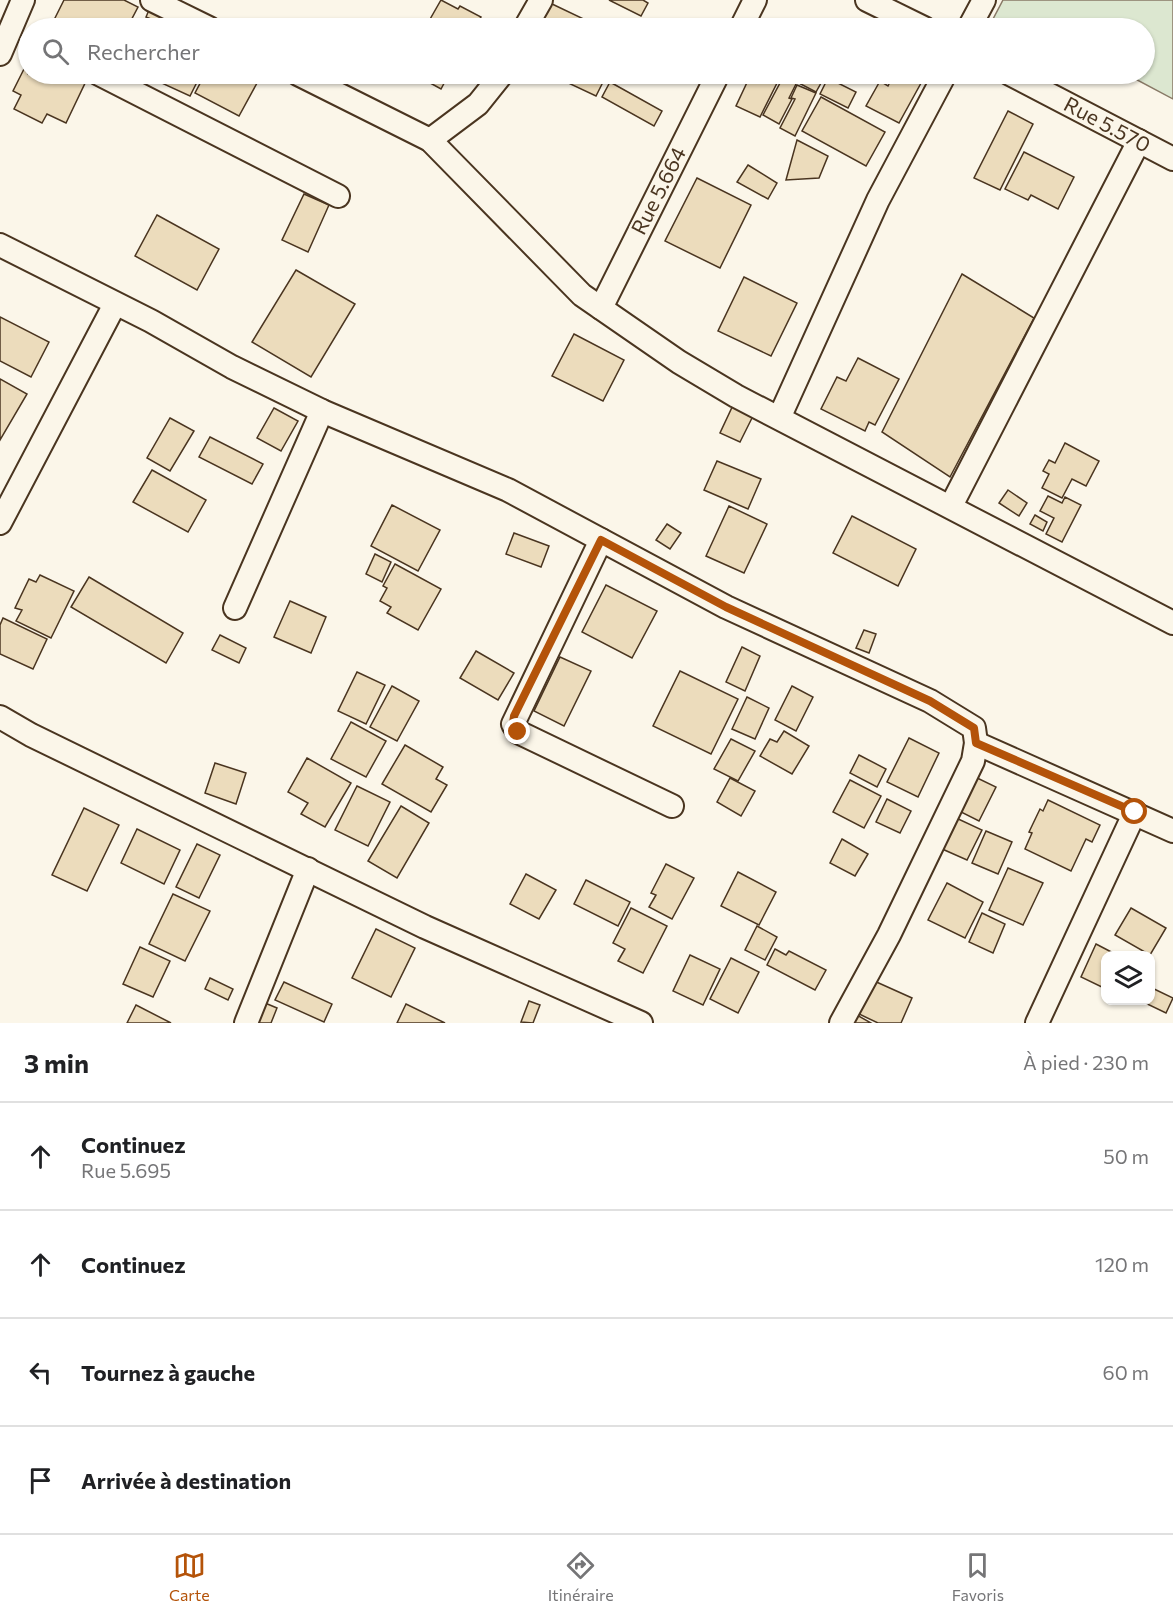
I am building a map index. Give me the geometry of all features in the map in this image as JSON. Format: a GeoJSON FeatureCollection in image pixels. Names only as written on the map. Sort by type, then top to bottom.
{"type":"FeatureCollection","features":[{"type":"Feature","properties":{"kind":"street"},"geometry":{"type":"LineString","coordinates":[[21,18],[23,0]]}},
{"type":"Feature","properties":{"kind":"street"},"geometry":{"type":"LineString","coordinates":[[152,0],[189,18]]}},
{"type":"Feature","properties":{"kind":"street"},"geometry":{"type":"LineString","coordinates":[[531,18],[541,0]]}},
{"type":"Feature","properties":{"kind":"street"},"geometry":{"type":"LineString","coordinates":[[746,18],[755,0]]}},
{"type":"Feature","properties":{"kind":"street"},"geometry":{"type":"LineString","coordinates":[[867,0],[904,18]]}},
{"type":"Feature","properties":{"kind":"street"},"geometry":{"type":"LineString","coordinates":[[974,18],[984,0]]}},
{"type":"Feature","properties":{"kind":"street"},"geometry":{"type":"LineString","coordinates":[[0,54],[18,35]]}},
{"type":"Feature","properties":{"kind":"street"},"geometry":{"type":"LineString","coordinates":[[119,84],[338,196]]}},
{"type":"Feature","properties":{"kind":"street"},"geometry":{"type":"LineString","coordinates":[[318,84],[430,140],[582,295],[679,362],[736,396],[780,416],[1173,623]]}},
{"type":"Feature","properties":{"kind":"street"},"geometry":{"type":"LineString","coordinates":[[430,140],[478,104],[494,84]]}},
{"type":"Feature","properties":{"kind":"street","name":"Rue 5.664"},"geometry":{"type":"LineString","coordinates":[[601,308],[713,84]]}},
{"type":"Feature","properties":{"kind":"street"},"geometry":{"type":"LineString","coordinates":[[780,416],[878,200],[940,84]]}},
{"type":"Feature","properties":{"kind":"street","name":"Rue 5.570"},"geometry":{"type":"LineString","coordinates":[[1029,84],[1173,159]]}},
{"type":"Feature","properties":{"kind":"street"},"geometry":{"type":"LineString","coordinates":[[951,506],[1139,141]]}},
{"type":"Feature","properties":{"kind":"street"},"geometry":{"type":"LineString","coordinates":[[0,246],[321,411],[508,490],[726,607],[930,701],[974,728],[976,743],[973,761],[889,935],[841,1023]]}},
{"type":"Feature","properties":{"kind":"street"},"geometry":{"type":"LineString","coordinates":[[0,523],[115,304]]}},
{"type":"Feature","properties":{"kind":"street"},"geometry":{"type":"LineString","coordinates":[[235,608],[321,411]]}},
{"type":"Feature","properties":{"kind":"street"},"geometry":{"type":"LineString","coordinates":[[601,540],[513,723],[518,732],[672,806]]}},
{"type":"Feature","properties":{"kind":"street"},"geometry":{"type":"LineString","coordinates":[[0,717],[32,735],[425,927],[641,1023]]}},
{"type":"Feature","properties":{"kind":"street"},"geometry":{"type":"LineString","coordinates":[[976,743],[1135,812],[1173,831]]}},
{"type":"Feature","properties":{"kind":"street"},"geometry":{"type":"LineString","coordinates":[[1037,1023],[1135,812]]}},
{"type":"Feature","properties":{"kind":"street"},"geometry":{"type":"LineString","coordinates":[[246,1023],[308,869]]}},
{"type":"Feature","properties":{"kind":"green space"},"geometry":{"type":"Polygon","coordinates":[[[1003,0],[1173,0],[1173,99],[1145,84],[1155,84],[1155,18],[994,18],[1003,0]]]}},
{"type":"Feature","properties":{"kind":"building"},"geometry":{"type":"Polygon","coordinates":[[[64,0],[124,0],[138,7],[132,18],[55,18],[64,0]]]}},
{"type":"Feature","properties":{"kind":"building"},"geometry":{"type":"Polygon","coordinates":[[[441,0],[458,9],[460,6],[481,17],[480,18],[431,18],[441,0]]]}},
{"type":"Feature","properties":{"kind":"building"},"geometry":{"type":"Polygon","coordinates":[[[609,0],[643,0],[648,3],[641,16],[609,0]]]}},
{"type":"Feature","properties":{"kind":"building"},"geometry":{"type":"Polygon","coordinates":[[[152,3],[179,15],[178,18],[146,17],[152,3]]]}},
{"type":"Feature","properties":{"kind":"building"},"geometry":{"type":"Polygon","coordinates":[[[550,3],[582,18],[542,18],[550,3]]]}},
{"type":"Feature","properties":{"kind":"building"},"geometry":{"type":"Polygon","coordinates":[[[18,81],[18,84],[85,84],[66,123],[47,114],[42,123],[14,109],[21,95],[13,91],[18,81]]]}},
{"type":"Feature","properties":{"kind":"building"},"geometry":{"type":"Polygon","coordinates":[[[164,84],[196,84],[190,96],[164,84]]]}},
{"type":"Feature","properties":{"kind":"building"},"geometry":{"type":"Polygon","coordinates":[[[200,84],[256,84],[239,116],[195,93],[200,84]]]}},
{"type":"Feature","properties":{"kind":"building"},"geometry":{"type":"Polygon","coordinates":[[[432,84],[444,84],[441,89],[432,84]]]}},
{"type":"Feature","properties":{"kind":"building"},"geometry":{"type":"Polygon","coordinates":[[[570,84],[602,84],[596,96],[570,84]]]}},
{"type":"Feature","properties":{"kind":"building"},"geometry":{"type":"Polygon","coordinates":[[[609,84],[614,84],[662,111],[654,126],[602,97],[609,84]]]}},
{"type":"Feature","properties":{"kind":"building"},"geometry":{"type":"Polygon","coordinates":[[[746,84],[776,84],[760,117],[736,106],[746,84]]]}},
{"type":"Feature","properties":{"kind":"building"},"geometry":{"type":"Polygon","coordinates":[[[779,84],[796,84],[789,98],[792,99],[779,124],[763,115],[779,84]]]}},
{"type":"Feature","properties":{"kind":"building"},"geometry":{"type":"Polygon","coordinates":[[[801,84],[820,84],[816,92],[801,84]]]}},
{"type":"Feature","properties":{"kind":"building"},"geometry":{"type":"Polygon","coordinates":[[[825,84],[840,84],[856,92],[848,108],[820,94],[825,84]]]}},
{"type":"Feature","properties":{"kind":"building"},"geometry":{"type":"Polygon","coordinates":[[[878,84],[888,86],[889,84],[920,84],[899,123],[866,106],[878,84]]]}},
{"type":"Feature","properties":{"kind":"building"},"geometry":{"type":"Polygon","coordinates":[[[797,85],[816,93],[795,136],[780,128],[795,99],[791,98],[797,85]]]}},
{"type":"Feature","properties":{"kind":"building"},"geometry":{"type":"Polygon","coordinates":[[[821,97],[885,132],[866,166],[802,131],[821,97]]]}},
{"type":"Feature","properties":{"kind":"building"},"geometry":{"type":"Polygon","coordinates":[[[1008,111],[1033,124],[1000,190],[974,178],[1008,111]]]}},
{"type":"Feature","properties":{"kind":"building"},"geometry":{"type":"Polygon","coordinates":[[[797,140],[828,156],[819,178],[786,180],[797,140]]]}},
{"type":"Feature","properties":{"kind":"building"},"geometry":{"type":"Polygon","coordinates":[[[1024,152],[1074,177],[1058,209],[1031,195],[1028,200],[1005,189],[1024,152]]]}},
{"type":"Feature","properties":{"kind":"building"},"geometry":{"type":"Polygon","coordinates":[[[748,165],[777,183],[768,199],[737,182],[748,165]]]}},
{"type":"Feature","properties":{"kind":"building"},"geometry":{"type":"Polygon","coordinates":[[[697,178],[751,205],[720,268],[665,241],[697,178]]]}},
{"type":"Feature","properties":{"kind":"building"},"geometry":{"type":"Polygon","coordinates":[[[304,194],[329,205],[308,252],[282,240],[304,194]]]}},
{"type":"Feature","properties":{"kind":"building"},"geometry":{"type":"Polygon","coordinates":[[[157,215],[219,249],[197,290],[135,256],[157,215]]]}},
{"type":"Feature","properties":{"kind":"building"},"geometry":{"type":"Polygon","coordinates":[[[296,270],[355,304],[311,377],[252,342],[296,270]]]}},
{"type":"Feature","properties":{"kind":"building"},"geometry":{"type":"Polygon","coordinates":[[[962,274],[1034,318],[950,477],[882,432],[962,274]]]}},
{"type":"Feature","properties":{"kind":"building"},"geometry":{"type":"Polygon","coordinates":[[[744,277],[797,303],[771,356],[718,331],[744,277]]]}},
{"type":"Feature","properties":{"kind":"building"},"geometry":{"type":"Polygon","coordinates":[[[0,317],[49,342],[31,377],[0,361],[0,317]]]}},
{"type":"Feature","properties":{"kind":"building"},"geometry":{"type":"Polygon","coordinates":[[[574,334],[624,360],[603,401],[552,376],[574,334]]]}},
{"type":"Feature","properties":{"kind":"building"},"geometry":{"type":"Polygon","coordinates":[[[858,358],[899,379],[875,425],[869,422],[865,431],[821,409],[837,377],[846,381],[858,358]]]}},
{"type":"Feature","properties":{"kind":"building"},"geometry":{"type":"Polygon","coordinates":[[[0,379],[27,394],[0,440],[0,379]]]}},
{"type":"Feature","properties":{"kind":"building"},"geometry":{"type":"Polygon","coordinates":[[[735,401],[756,410],[740,442],[720,433],[735,401]]]}},
{"type":"Feature","properties":{"kind":"building"},"geometry":{"type":"Polygon","coordinates":[[[274,408],[298,421],[281,451],[257,438],[274,408]]]}},
{"type":"Feature","properties":{"kind":"building"},"geometry":{"type":"Polygon","coordinates":[[[170,418],[194,431],[170,471],[147,458],[170,418]]]}},
{"type":"Feature","properties":{"kind":"building"},"geometry":{"type":"Polygon","coordinates":[[[210,437],[263,464],[252,484],[199,457],[210,437]]]}},
{"type":"Feature","properties":{"kind":"building"},"geometry":{"type":"Polygon","coordinates":[[[1065,443],[1099,461],[1086,486],[1072,479],[1062,498],[1042,488],[1049,474],[1043,471],[1049,460],[1055,463],[1065,443]]]}},
{"type":"Feature","properties":{"kind":"building"},"geometry":{"type":"Polygon","coordinates":[[[717,461],[761,479],[748,509],[704,490],[717,461]]]}},
{"type":"Feature","properties":{"kind":"building"},"geometry":{"type":"Polygon","coordinates":[[[152,470],[206,500],[188,532],[133,502],[152,470]]]}},
{"type":"Feature","properties":{"kind":"building"},"geometry":{"type":"Polygon","coordinates":[[[1008,490],[1027,503],[1019,516],[999,503],[1008,490]]]}},
{"type":"Feature","properties":{"kind":"building"},"geometry":{"type":"Polygon","coordinates":[[[1048,496],[1062,503],[1065,497],[1081,505],[1062,542],[1046,534],[1054,518],[1040,511],[1048,496]]]}},
{"type":"Feature","properties":{"kind":"building"},"geometry":{"type":"Polygon","coordinates":[[[392,505],[440,530],[418,571],[371,546],[392,505]]]}},
{"type":"Feature","properties":{"kind":"building"},"geometry":{"type":"Polygon","coordinates":[[[729,506],[767,524],[744,573],[706,556],[729,506]]]}},
{"type":"Feature","properties":{"kind":"building"},"geometry":{"type":"Polygon","coordinates":[[[1035,515],[1047,522],[1043,531],[1030,524],[1035,515]]]}},
{"type":"Feature","properties":{"kind":"building"},"geometry":{"type":"Polygon","coordinates":[[[852,516],[916,549],[898,586],[833,553],[852,516]]]}},
{"type":"Feature","properties":{"kind":"building"},"geometry":{"type":"Polygon","coordinates":[[[667,524],[681,533],[670,549],[656,540],[667,524]]]}},
{"type":"Feature","properties":{"kind":"building"},"geometry":{"type":"Polygon","coordinates":[[[514,533],[549,546],[541,567],[506,554],[514,533]]]}},
{"type":"Feature","properties":{"kind":"building"},"geometry":{"type":"Polygon","coordinates":[[[375,554],[391,562],[382,582],[366,574],[375,554]]]}},
{"type":"Feature","properties":{"kind":"building"},"geometry":{"type":"Polygon","coordinates":[[[395,564],[441,589],[418,630],[387,613],[391,607],[380,601],[387,588],[383,586],[395,564]]]}},
{"type":"Feature","properties":{"kind":"building"},"geometry":{"type":"Polygon","coordinates":[[[40,575],[74,591],[51,638],[16,621],[22,610],[15,608],[29,579],[36,582],[40,575]]]}},
{"type":"Feature","properties":{"kind":"building"},"geometry":{"type":"Polygon","coordinates":[[[89,577],[183,633],[166,663],[71,607],[89,577]]]}},
{"type":"Feature","properties":{"kind":"building"},"geometry":{"type":"Polygon","coordinates":[[[606,585],[657,611],[632,658],[582,632],[606,585]]]}},
{"type":"Feature","properties":{"kind":"building"},"geometry":{"type":"Polygon","coordinates":[[[290,601],[326,617],[311,653],[274,637],[290,601]]]}},
{"type":"Feature","properties":{"kind":"building"},"geometry":{"type":"Polygon","coordinates":[[[3,618],[47,639],[33,669],[0,654],[0,625],[3,618]]]}},
{"type":"Feature","properties":{"kind":"building"},"geometry":{"type":"Polygon","coordinates":[[[864,630],[876,634],[869,653],[856,648],[864,630]]]}},
{"type":"Feature","properties":{"kind":"building"},"geometry":{"type":"Polygon","coordinates":[[[220,635],[246,648],[239,663],[212,650],[220,635]]]}},
{"type":"Feature","properties":{"kind":"building"},"geometry":{"type":"Polygon","coordinates":[[[742,647],[760,656],[745,691],[726,682],[742,647]]]}},
{"type":"Feature","properties":{"kind":"building"},"geometry":{"type":"Polygon","coordinates":[[[476,651],[514,673],[498,700],[460,678],[476,651]]]}},
{"type":"Feature","properties":{"kind":"building"},"geometry":{"type":"Polygon","coordinates":[[[560,657],[591,671],[564,726],[534,711],[560,657]]]}},
{"type":"Feature","properties":{"kind":"building"},"geometry":{"type":"Polygon","coordinates":[[[680,671],[738,699],[711,754],[653,726],[680,671]]]}},
{"type":"Feature","properties":{"kind":"building"},"geometry":{"type":"Polygon","coordinates":[[[357,672],[385,685],[366,724],[338,711],[357,672]]]}},
{"type":"Feature","properties":{"kind":"building"},"geometry":{"type":"Polygon","coordinates":[[[392,686],[419,701],[397,741],[370,727],[392,686]]]}},
{"type":"Feature","properties":{"kind":"building"},"geometry":{"type":"Polygon","coordinates":[[[792,686],[813,697],[796,731],[775,720],[792,686]]]}},
{"type":"Feature","properties":{"kind":"building"},"geometry":{"type":"Polygon","coordinates":[[[747,697],[769,708],[755,739],[732,729],[747,697]]]}},
{"type":"Feature","properties":{"kind":"building"},"geometry":{"type":"Polygon","coordinates":[[[351,722],[386,741],[366,777],[331,759],[351,722]]]}},
{"type":"Feature","properties":{"kind":"building"},"geometry":{"type":"Polygon","coordinates":[[[784,731],[809,746],[792,774],[760,756],[770,739],[777,742],[784,731]]]}},
{"type":"Feature","properties":{"kind":"building"},"geometry":{"type":"Polygon","coordinates":[[[909,738],[939,753],[918,797],[887,782],[909,738]]]}},
{"type":"Feature","properties":{"kind":"building"},"geometry":{"type":"Polygon","coordinates":[[[731,739],[755,751],[738,781],[714,769],[731,739]]]}},
{"type":"Feature","properties":{"kind":"building"},"geometry":{"type":"Polygon","coordinates":[[[405,745],[443,767],[436,779],[447,785],[431,812],[382,784],[405,745]]]}},
{"type":"Feature","properties":{"kind":"building"},"geometry":{"type":"Polygon","coordinates":[[[859,755],[886,769],[877,787],[850,773],[859,755]]]}},
{"type":"Feature","properties":{"kind":"building"},"geometry":{"type":"Polygon","coordinates":[[[307,758],[351,783],[325,827],[301,814],[308,803],[288,792],[307,758]]]}},
{"type":"Feature","properties":{"kind":"building"},"geometry":{"type":"Polygon","coordinates":[[[215,763],[246,773],[236,804],[205,793],[215,763]]]}},
{"type":"Feature","properties":{"kind":"building"},"geometry":{"type":"Polygon","coordinates":[[[971,775],[996,787],[979,821],[955,809],[971,775]]]}},
{"type":"Feature","properties":{"kind":"building"},"geometry":{"type":"Polygon","coordinates":[[[730,778],[755,791],[741,816],[717,802],[730,778]]]}},
{"type":"Feature","properties":{"kind":"building"},"geometry":{"type":"Polygon","coordinates":[[[850,780],[881,796],[864,828],[833,812],[850,780]]]}},
{"type":"Feature","properties":{"kind":"building"},"geometry":{"type":"Polygon","coordinates":[[[357,786],[390,802],[368,846],[335,830],[357,786]]]}},
{"type":"Feature","properties":{"kind":"building"},"geometry":{"type":"Polygon","coordinates":[[[887,799],[911,811],[900,833],[876,822],[887,799]]]}},
{"type":"Feature","properties":{"kind":"building"},"geometry":{"type":"Polygon","coordinates":[[[1048,800],[1100,825],[1092,842],[1086,839],[1071,871],[1025,849],[1032,833],[1029,832],[1040,809],[1043,811],[1048,800]]]}},
{"type":"Feature","properties":{"kind":"building"},"geometry":{"type":"Polygon","coordinates":[[[401,806],[429,823],[397,878],[368,861],[401,806]]]}},
{"type":"Feature","properties":{"kind":"building"},"geometry":{"type":"Polygon","coordinates":[[[84,808],[119,825],[87,891],[52,875],[84,808]]]}},
{"type":"Feature","properties":{"kind":"building"},"geometry":{"type":"Polygon","coordinates":[[[954,817],[982,830],[967,860],[940,848],[954,817]]]}},
{"type":"Feature","properties":{"kind":"building"},"geometry":{"type":"Polygon","coordinates":[[[137,829],[180,850],[164,884],[121,863],[137,829]]]}},
{"type":"Feature","properties":{"kind":"building"},"geometry":{"type":"Polygon","coordinates":[[[986,831],[1012,842],[998,874],[972,863],[986,831]]]}},
{"type":"Feature","properties":{"kind":"building"},"geometry":{"type":"Polygon","coordinates":[[[842,839],[868,854],[855,876],[830,863],[842,839]]]}},
{"type":"Feature","properties":{"kind":"building"},"geometry":{"type":"Polygon","coordinates":[[[197,844],[220,855],[199,898],[176,887],[197,844]]]}},
{"type":"Feature","properties":{"kind":"building"},"geometry":{"type":"Polygon","coordinates":[[[666,864],[694,878],[672,919],[649,907],[656,895],[651,893],[666,864]]]}},
{"type":"Feature","properties":{"kind":"building"},"geometry":{"type":"Polygon","coordinates":[[[1008,868],[1043,883],[1023,925],[989,910],[1008,868]]]}},
{"type":"Feature","properties":{"kind":"building"},"geometry":{"type":"Polygon","coordinates":[[[738,872],[776,892],[759,925],[721,906],[738,872]]]}},
{"type":"Feature","properties":{"kind":"building"},"geometry":{"type":"Polygon","coordinates":[[[526,874],[556,890],[539,919],[510,904],[526,874]]]}},
{"type":"Feature","properties":{"kind":"building"},"geometry":{"type":"Polygon","coordinates":[[[586,880],[630,902],[618,926],[574,904],[586,880]]]}},
{"type":"Feature","properties":{"kind":"building"},"geometry":{"type":"Polygon","coordinates":[[[947,883],[983,902],[965,938],[928,920],[947,883]]]}},
{"type":"Feature","properties":{"kind":"building"},"geometry":{"type":"Polygon","coordinates":[[[173,894],[210,911],[185,961],[149,944],[173,894]]]}},
{"type":"Feature","properties":{"kind":"building"},"geometry":{"type":"Polygon","coordinates":[[[631,908],[667,926],[643,973],[618,961],[625,949],[613,943],[631,908]]]}},
{"type":"Feature","properties":{"kind":"building"},"geometry":{"type":"Polygon","coordinates":[[[1131,908],[1166,928],[1152,951],[1143,951],[1115,935],[1131,908]]]}},
{"type":"Feature","properties":{"kind":"building"},"geometry":{"type":"Polygon","coordinates":[[[982,913],[1005,924],[993,953],[969,942],[982,913]]]}},
{"type":"Feature","properties":{"kind":"building"},"geometry":{"type":"Polygon","coordinates":[[[757,926],[777,937],[765,960],[745,950],[757,926]]]}},
{"type":"Feature","properties":{"kind":"building"},"geometry":{"type":"Polygon","coordinates":[[[376,929],[415,948],[391,997],[352,978],[376,929]]]}},
{"type":"Feature","properties":{"kind":"building"},"geometry":{"type":"Polygon","coordinates":[[[1096,944],[1109,951],[1101,951],[1101,987],[1081,977],[1096,944]]]}},
{"type":"Feature","properties":{"kind":"building"},"geometry":{"type":"Polygon","coordinates":[[[140,947],[170,961],[153,997],[123,984],[140,947]]]}},
{"type":"Feature","properties":{"kind":"building"},"geometry":{"type":"Polygon","coordinates":[[[775,949],[786,955],[789,951],[826,970],[815,990],[767,965],[775,949]]]}},
{"type":"Feature","properties":{"kind":"building"},"geometry":{"type":"Polygon","coordinates":[[[690,955],[720,969],[703,1005],[673,991],[690,955]]]}},
{"type":"Feature","properties":{"kind":"building"},"geometry":{"type":"Polygon","coordinates":[[[731,958],[759,972],[738,1013],[710,999],[731,958]]]}},
{"type":"Feature","properties":{"kind":"building"},"geometry":{"type":"Polygon","coordinates":[[[210,978],[233,989],[228,1000],[205,989],[210,978]]]}},
{"type":"Feature","properties":{"kind":"building"},"geometry":{"type":"Polygon","coordinates":[[[872,980],[912,998],[901,1023],[878,1023],[857,1013],[872,980]]]}},
{"type":"Feature","properties":{"kind":"building"},"geometry":{"type":"Polygon","coordinates":[[[284,982],[332,1004],[324,1022],[275,1000],[284,982]]]}},
{"type":"Feature","properties":{"kind":"building"},"geometry":{"type":"Polygon","coordinates":[[[1155,989],[1173,998],[1166,1013],[1149,1005],[1155,1005],[1155,989]]]}},
{"type":"Feature","properties":{"kind":"building"},"geometry":{"type":"Polygon","coordinates":[[[529,1001],[540,1005],[533,1023],[521,1022],[529,1001]]]}},
{"type":"Feature","properties":{"kind":"building"},"geometry":{"type":"Polygon","coordinates":[[[265,1003],[277,1008],[271,1023],[257,1023],[265,1003]]]}},
{"type":"Feature","properties":{"kind":"building"},"geometry":{"type":"Polygon","coordinates":[[[406,1004],[445,1023],[397,1023],[406,1004]]]}},
{"type":"Feature","properties":{"kind":"building"},"geometry":{"type":"Polygon","coordinates":[[[136,1005],[171,1023],[127,1023],[136,1005]]]}},
{"type":"Feature","properties":{"kind":"building"},"geometry":{"type":"Polygon","coordinates":[[[855,1014],[871,1023],[850,1023],[855,1014]]]}},
{"type":"Feature","properties":{"kind":"route"},"geometry":{"type":"LineString","coordinates":[[518,732],[513,723],[514,716],[601,540],[726,607],[930,701],[974,728],[976,743],[1135,812]]}}]}
